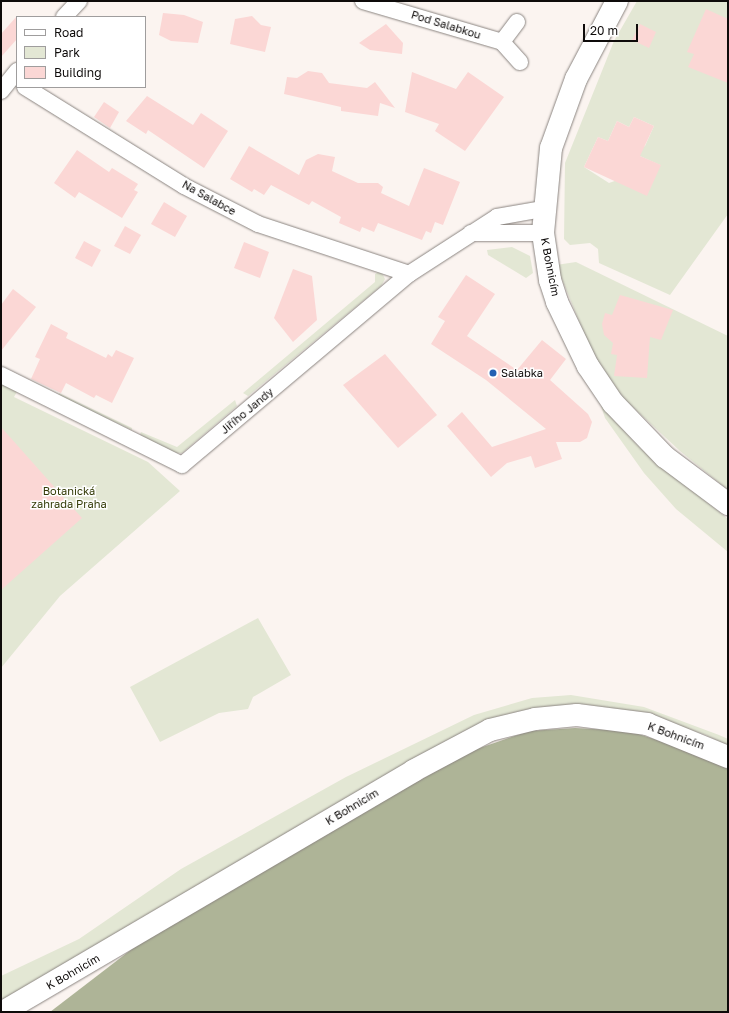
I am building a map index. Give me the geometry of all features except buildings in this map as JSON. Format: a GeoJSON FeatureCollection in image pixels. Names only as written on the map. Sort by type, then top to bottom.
{"type":"FeatureCollection","features":[{"type":"Feature","properties":{"kind":"street"},"geometry":{"type":"LineString","coordinates":[[65,16],[80,1]]}},
{"type":"Feature","properties":{"kind":"street","name":"Pod Salabkou"},"geometry":{"type":"LineString","coordinates":[[363,1],[502,42]]}},
{"type":"Feature","properties":{"kind":"street","name":"K Bohnicím"},"geometry":{"type":"LineString","coordinates":[[617,1],[576,79],[557,124],[543,209],[543,233],[557,302],[588,366],[613,403],[665,457],[728,504]]}},
{"type":"Feature","properties":{"kind":"street"},"geometry":{"type":"LineString","coordinates":[[517,22],[502,42],[520,62]]}},
{"type":"Feature","properties":{"kind":"street"},"geometry":{"type":"LineString","coordinates":[[1,91],[15,77]]}},
{"type":"Feature","properties":{"kind":"street","name":"Na Salabce"},"geometry":{"type":"LineString","coordinates":[[27,88],[184,186],[252,221],[409,274]]}},
{"type":"Feature","properties":{"kind":"street","name":"Jiřího Jandy"},"geometry":{"type":"LineString","coordinates":[[1,375],[182,465],[409,274],[497,217],[543,209]]}},
{"type":"Feature","properties":{"kind":"street"},"geometry":{"type":"LineString","coordinates":[[471,233],[543,233]]}},
{"type":"Feature","properties":{"kind":"street","name":"K Bohnicím"},"geometry":{"type":"LineString","coordinates":[[3,1012],[413,771],[490,730],[536,719],[577,715],[647,724],[728,757]]}},
{"type":"Feature","properties":{"kind":"green space"},"geometry":{"type":"Polygon","coordinates":[[[637,1],[728,1],[728,214],[670,295],[599,263],[598,249],[590,243],[570,245],[564,239],[565,163],[614,41],[637,1]],[[634,117],[629,127],[617,121],[608,141],[598,137],[584,167],[609,183],[660,165],[631,152],[645,146],[654,126],[634,117]]]}},
{"type":"Feature","properties":{"kind":"green space"},"geometry":{"type":"Polygon","coordinates":[[[512,247],[530,256],[533,273],[526,278],[488,255],[487,250],[512,247]]]}},
{"type":"Feature","properties":{"kind":"green space"},"geometry":{"type":"Polygon","coordinates":[[[576,262],[728,336],[728,490],[680,451],[623,398],[591,350],[556,265],[576,262]]]}},
{"type":"Feature","properties":{"kind":"green space"},"geometry":{"type":"Polygon","coordinates":[[[381,271],[385,279],[381,286],[248,396],[243,393],[375,282],[375,274],[381,271]]]}},
{"type":"Feature","properties":{"kind":"green space","name":"Botanická zahrada Praha"},"geometry":{"type":"Polygon","coordinates":[[[1,379],[18,390],[14,397],[148,462],[180,491],[60,596],[1,668],[1,379]]]}},
{"type":"Feature","properties":{"kind":"green space"},"geometry":{"type":"Polygon","coordinates":[[[59,393],[132,428],[132,430],[58,396],[59,393]]]}},
{"type":"Feature","properties":{"kind":"green space"},"geometry":{"type":"Polygon","coordinates":[[[235,400],[237,406],[182,453],[174,453],[140,435],[141,432],[177,447],[235,400]]]}},
{"type":"Feature","properties":{"kind":"green space"},"geometry":{"type":"Polygon","coordinates":[[[601,406],[640,448],[728,519],[728,552],[676,509],[644,473],[605,418],[601,406]]]}},
{"type":"Feature","properties":{"kind":"green space"},"geometry":{"type":"Polygon","coordinates":[[[258,618],[291,675],[253,697],[248,709],[219,713],[160,742],[130,687],[258,618]]]}},
{"type":"Feature","properties":{"kind":"green space"},"geometry":{"type":"Polygon","coordinates":[[[571,695],[644,707],[728,739],[728,746],[706,735],[657,719],[550,708],[1,1005],[1,976],[79,939],[181,869],[346,777],[474,715],[532,698],[571,695]]]}},
{"type":"Feature","properties":{"kind":"green space"},"geometry":{"type":"Polygon","coordinates":[[[575,728],[629,731],[682,748],[728,769],[728,1012],[50,1012],[175,916],[474,750],[529,731],[575,728]]]}},
{"type":"Feature","properties":{"kind":"place","name":"Salabka"},"geometry":{"type":"Point","coordinates":[493,373]}}]}
